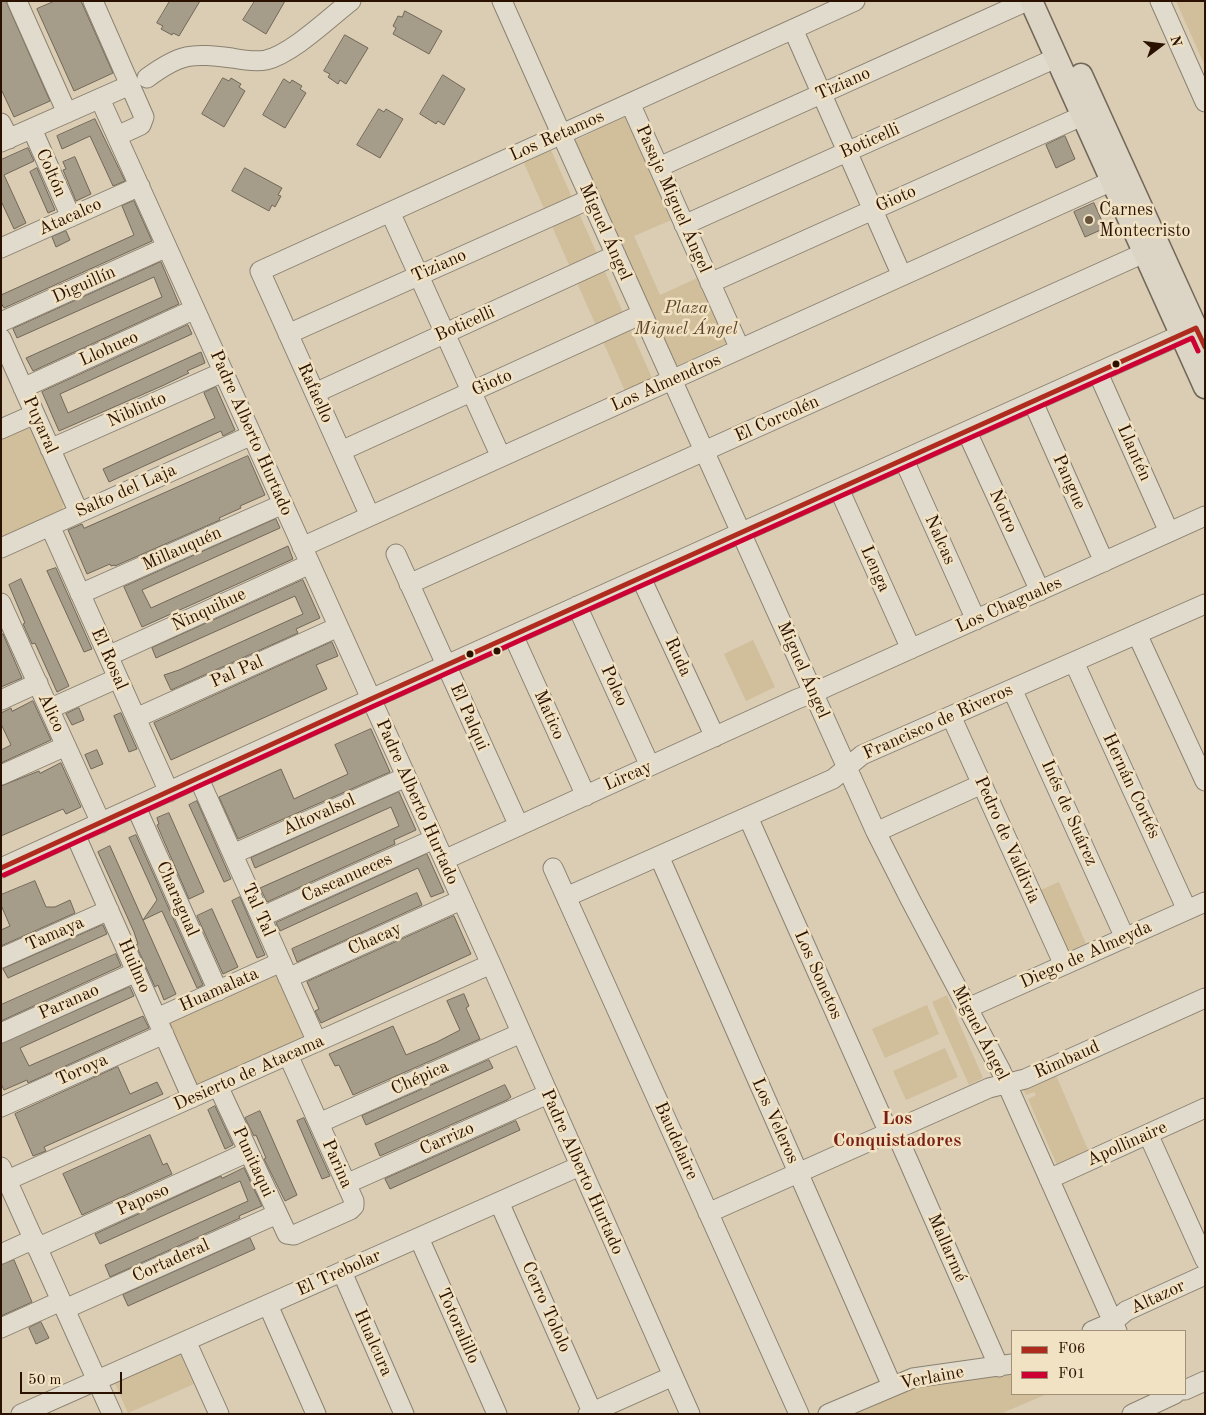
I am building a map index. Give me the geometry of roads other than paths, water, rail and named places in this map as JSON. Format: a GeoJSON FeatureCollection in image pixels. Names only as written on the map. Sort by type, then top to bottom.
{"type":"FeatureCollection","features":[{"type":"Feature","properties":{"kind":"main road"},"geometry":{"type":"LineString","coordinates":[[1031,1],[1144,253],[1197,334]]}},
{"type":"Feature","properties":{"kind":"main road"},"geometry":{"type":"LineString","coordinates":[[1048,1],[1197,334],[1205,386]]}},
{"type":"Feature","properties":{"kind":"street"},"geometry":{"type":"LineString","coordinates":[[17,1],[67,114]]}},
{"type":"Feature","properties":{"kind":"street"},"geometry":{"type":"LineString","coordinates":[[93,1],[139,82],[144,120],[140,125],[117,136]]}},
{"type":"Feature","properties":{"kind":"street"},"geometry":{"type":"LineString","coordinates":[[4,135],[32,129],[67,114],[139,82],[176,59],[190,55],[204,54],[240,60],[264,60],[277,57],[289,50],[351,1]]}},
{"type":"Feature","properties":{"kind":"street","name":"Miguel Ángel"},"geometry":{"type":"LineString","coordinates":[[502,1],[876,832],[1006,1083],[1115,1327]]}},
{"type":"Feature","properties":{"kind":"street","name":"Los Retamos"},"geometry":{"type":"LineString","coordinates":[[260,271],[855,1]]}},
{"type":"Feature","properties":{"kind":"street","name":"Tiziano"},"geometry":{"type":"LineString","coordinates":[[658,167],[1027,1]]}},
{"type":"Feature","properties":{"kind":"street"},"geometry":{"type":"LineString","coordinates":[[1160,1],[1205,102]]}},
{"type":"Feature","properties":{"kind":"street"},"geometry":{"type":"LineString","coordinates":[[792,30],[902,276]]}},
{"type":"Feature","properties":{"kind":"street","name":"Boticelli"},"geometry":{"type":"LineString","coordinates":[[684,225],[1056,58]]}},
{"type":"Feature","properties":{"kind":"street","name":"Padre Alberto Hurtado"},"geometry":{"type":"LineString","coordinates":[[100,99],[491,964],[690,1414]]}},
{"type":"Feature","properties":{"kind":"street","name":"Pasaje Miguel Ángel"},"geometry":{"type":"LineString","coordinates":[[630,103],[740,350]]}},
{"type":"Feature","properties":{"kind":"street","name":"Gioto"},"geometry":{"type":"LineString","coordinates":[[710,283],[1082,116]]}},
{"type":"Feature","properties":{"kind":"street","name":"Coltón"},"geometry":{"type":"LineString","coordinates":[[32,129],[71,217]]}},
{"type":"Feature","properties":{"kind":"street","name":"Los Almendros"},"geometry":{"type":"LineString","coordinates":[[306,555],[370,516],[1112,181]]}},
{"type":"Feature","properties":{"kind":"street","name":"Atacalco"},"geometry":{"type":"LineString","coordinates":[[3,243],[71,217],[140,186]]}},
{"type":"Feature","properties":{"kind":"street","name":"Tiziano"},"geometry":{"type":"LineString","coordinates":[[288,334],[590,199]]}},
{"type":"Feature","properties":{"kind":"street"},"geometry":{"type":"LineString","coordinates":[[390,212],[501,458]]}},
{"type":"Feature","properties":{"kind":"street","name":"Diguillín"},"geometry":{"type":"LineString","coordinates":[[1,322],[167,247]]}},
{"type":"Feature","properties":{"kind":"street","name":"El Corcolén"},"geometry":{"type":"LineString","coordinates":[[409,584],[1144,253]]}},
{"type":"Feature","properties":{"kind":"street","name":"Boticelli"},"geometry":{"type":"LineString","coordinates":[[314,393],[616,256]]}},
{"type":"Feature","properties":{"kind":"street","name":"Rafaello"},"geometry":{"type":"LineString","coordinates":[[260,271],[370,516]]}},
{"type":"Feature","properties":{"kind":"street","name":"Llohueo"},"geometry":{"type":"LineString","coordinates":[[23,388],[195,309]]}},
{"type":"Feature","properties":{"kind":"street","name":"Gioto"},"geometry":{"type":"LineString","coordinates":[[341,451],[642,314]]}},
{"type":"Feature","properties":{"kind":"street"},"geometry":{"type":"LineString","coordinates":[[1,868],[446,665],[1033,402],[1098,373],[1197,334]]}},
{"type":"Feature","properties":{"kind":"street","name":"Puyaral"},"geometry":{"type":"LineString","coordinates":[[1,338],[79,513]]}},
{"type":"Feature","properties":{"kind":"street","name":"Niblinto"},"geometry":{"type":"LineString","coordinates":[[50,449],[223,372]]}},
{"type":"Feature","properties":{"kind":"street","name":"Llantén"},"geometry":{"type":"LineString","coordinates":[[1098,373],[1170,532]]}},
{"type":"Feature","properties":{"kind":"street","name":"Pangue"},"geometry":{"type":"LineString","coordinates":[[1033,402],[1104,562]]}},
{"type":"Feature","properties":{"kind":"street"},"geometry":{"type":"LineString","coordinates":[[1,429],[35,414]]}},
{"type":"Feature","properties":{"kind":"street","name":"Notro"},"geometry":{"type":"LineString","coordinates":[[967,432],[1040,591]]}},
{"type":"Feature","properties":{"kind":"street","name":"Salto del Laja"},"geometry":{"type":"LineString","coordinates":[[1,548],[252,435]]}},
{"type":"Feature","properties":{"kind":"street","name":"Nalcas"},"geometry":{"type":"LineString","coordinates":[[904,460],[976,620]]}},
{"type":"Feature","properties":{"kind":"street","name":"Lenga"},"geometry":{"type":"LineString","coordinates":[[839,489],[911,649]]}},
{"type":"Feature","properties":{"kind":"street","name":"Millauquén"},"geometry":{"type":"LineString","coordinates":[[80,594],[283,504]]}},
{"type":"Feature","properties":{"kind":"street","name":"Los Chaguales"},"geometry":{"type":"LineString","coordinates":[[814,693],[1205,516]]}},
{"type":"Feature","properties":{"kind":"street","name":"El Rosal"},"geometry":{"type":"LineString","coordinates":[[50,526],[169,792]]}},
{"type":"Feature","properties":{"kind":"street","name":"El Palqui"},"geometry":{"type":"LineString","coordinates":[[396,554],[519,826]]}},
{"type":"Feature","properties":{"kind":"street","name":"Ñinquihue"},"geometry":{"type":"LineString","coordinates":[[108,656],[306,555]]}},
{"type":"Feature","properties":{"kind":"street","name":"Ruda"},"geometry":{"type":"LineString","coordinates":[[642,578],[715,737]]}},
{"type":"Feature","properties":{"kind":"street","name":"Alico"},"geometry":{"type":"LineString","coordinates":[[1,603],[6,624],[38,683],[101,823]]}},
{"type":"Feature","properties":{"kind":"street","name":"Poleo"},"geometry":{"type":"LineString","coordinates":[[577,606],[650,766]]}},
{"type":"Feature","properties":{"kind":"street","name":"Francisco de Riveros"},"geometry":{"type":"LineString","coordinates":[[566,897],[833,779],[862,755],[1137,634],[1203,608]]}},
{"type":"Feature","properties":{"kind":"street","name":"Pal Pal"},"geometry":{"type":"LineString","coordinates":[[136,718],[338,627]]}},
{"type":"Feature","properties":{"kind":"street"},"geometry":{"type":"LineString","coordinates":[[1137,634],[1205,781]]}},
{"type":"Feature","properties":{"kind":"street","name":"Matico"},"geometry":{"type":"LineString","coordinates":[[513,635],[586,796]]}},
{"type":"Feature","properties":{"kind":"street","name":"Hernán Cortés"},"geometry":{"type":"LineString","coordinates":[[1074,662],[1187,910]]}},
{"type":"Feature","properties":{"kind":"street"},"geometry":{"type":"LineString","coordinates":[[49,709],[118,678]]}},
{"type":"Feature","properties":{"kind":"street"},"geometry":{"type":"LineString","coordinates":[[1,700],[38,683]]}},
{"type":"Feature","properties":{"kind":"street","name":"Inés de Suárez"},"geometry":{"type":"LineString","coordinates":[[1012,689],[1125,938]]}},
{"type":"Feature","properties":{"kind":"street","name":"Lircay"},"geometry":{"type":"LineString","coordinates":[[444,860],[814,693]]}},
{"type":"Feature","properties":{"kind":"street","name":"Pedro de Valdivia"},"geometry":{"type":"LineString","coordinates":[[951,716],[1064,965]]}},
{"type":"Feature","properties":{"kind":"street"},"geometry":{"type":"LineString","coordinates":[[1,775],[66,746]]}},
{"type":"Feature","properties":{"kind":"street","name":"Altovalsol"},"geometry":{"type":"LineString","coordinates":[[232,854],[406,777]]}},
{"type":"Feature","properties":{"kind":"street","name":"Tal Tal"},"geometry":{"type":"LineString","coordinates":[[199,779],[317,1042]]}},
{"type":"Feature","properties":{"kind":"street"},"geometry":{"type":"LineString","coordinates":[[876,832],[982,784]]}},
{"type":"Feature","properties":{"kind":"street","name":"Charagual"},"geometry":{"type":"LineString","coordinates":[[136,807],[218,991]]}},
{"type":"Feature","properties":{"kind":"street","name":"Los Sonetos"},"geometry":{"type":"LineString","coordinates":[[748,817],[884,1122],[891,1131]]}},
{"type":"Feature","properties":{"kind":"street","name":"Huilmo"},"geometry":{"type":"LineString","coordinates":[[75,834],[192,1098]]}},
{"type":"Feature","properties":{"kind":"street","name":"Cascanueces"},"geometry":{"type":"LineString","coordinates":[[261,917],[434,839]]}},
{"type":"Feature","properties":{"kind":"street","name":"Los Veleros"},"geometry":{"type":"LineString","coordinates":[[658,856],[892,1386]]}},
{"type":"Feature","properties":{"kind":"street","name":"Baudelaire"},"geometry":{"type":"LineString","coordinates":[[554,868],[799,1414]]}},
{"type":"Feature","properties":{"kind":"street","name":"Chacay"},"geometry":{"type":"LineString","coordinates":[[285,970],[462,900]]}},
{"type":"Feature","properties":{"kind":"street","name":"Diego de Almeyda"},"geometry":{"type":"LineString","coordinates":[[968,1008],[1205,902]]}},
{"type":"Feature","properties":{"kind":"street","name":"Tamaya"},"geometry":{"type":"LineString","coordinates":[[1,958],[109,910]]}},
{"type":"Feature","properties":{"kind":"street","name":"Desierto de Atacama"},"geometry":{"type":"LineString","coordinates":[[3,1177],[192,1098],[491,964]]}},
{"type":"Feature","properties":{"kind":"street","name":"Huamalata"},"geometry":{"type":"LineString","coordinates":[[160,1026],[218,991],[285,970]]}},
{"type":"Feature","properties":{"kind":"street","name":"Paranao"},"geometry":{"type":"LineString","coordinates":[[1,1033],[136,972]]}},
{"type":"Feature","properties":{"kind":"street","name":"Rimbaud"},"geometry":{"type":"LineString","coordinates":[[708,1212],[989,1088],[1024,1079],[1205,998]]}},
{"type":"Feature","properties":{"kind":"street","name":"Toroya"},"geometry":{"type":"LineString","coordinates":[[1,1107],[160,1026]]}},
{"type":"Feature","properties":{"kind":"street","name":"Chépica"},"geometry":{"type":"LineString","coordinates":[[319,1123],[521,1033]]}},
{"type":"Feature","properties":{"kind":"street","name":"Parina"},"geometry":{"type":"LineString","coordinates":[[288,1055],[355,1203],[353,1208],[294,1235],[289,1235]]}},
{"type":"Feature","properties":{"kind":"street","name":"Punitaqui"},"geometry":{"type":"LineString","coordinates":[[218,1086],[285,1232],[289,1235]]}},
{"type":"Feature","properties":{"kind":"street","name":"Carrizo"},"geometry":{"type":"LineString","coordinates":[[346,1184],[548,1094]]}},
{"type":"Feature","properties":{"kind":"street","name":"Apollinaire"},"geometry":{"type":"LineString","coordinates":[[1049,1179],[1205,1108]]}},
{"type":"Feature","properties":{"kind":"street","name":"Mallarmé"},"geometry":{"type":"LineString","coordinates":[[891,1131],[900,1142],[1006,1365]]}},
{"type":"Feature","properties":{"kind":"street"},"geometry":{"type":"LineString","coordinates":[[1148,1134],[1205,1260]]}},
{"type":"Feature","properties":{"kind":"street","name":"Paposo"},"geometry":{"type":"LineString","coordinates":[[1,1254],[36,1243],[248,1152]]}},
{"type":"Feature","properties":{"kind":"street","name":"El Trebolar"},"geometry":{"type":"LineString","coordinates":[[20,1414],[580,1166]]}},
{"type":"Feature","properties":{"kind":"street"},"geometry":{"type":"LineString","coordinates":[[3,1177],[36,1243],[112,1414]]}},
{"type":"Feature","properties":{"kind":"street","name":"Cerro Tololo"},"geometry":{"type":"LineString","coordinates":[[499,1202],[591,1413]]}},
{"type":"Feature","properties":{"kind":"street","name":"Cortaderal"},"geometry":{"type":"LineString","coordinates":[[1,1328],[63,1305],[277,1214]]}},
{"type":"Feature","properties":{"kind":"street","name":"Totoralillo"},"geometry":{"type":"LineString","coordinates":[[419,1238],[497,1414]]}},
{"type":"Feature","properties":{"kind":"street","name":"Hualcura"},"geometry":{"type":"LineString","coordinates":[[342,1272],[404,1414]]}},
{"type":"Feature","properties":{"kind":"street","name":"Altazor"},"geometry":{"type":"LineString","coordinates":[[1115,1327],[1126,1311],[1205,1275]]}},
{"type":"Feature","properties":{"kind":"street"},"geometry":{"type":"LineString","coordinates":[[268,1305],[316,1414]]}},
{"type":"Feature","properties":{"kind":"street"},"geometry":{"type":"LineString","coordinates":[[1098,1330],[1115,1327]]}},
{"type":"Feature","properties":{"kind":"street"},"geometry":{"type":"LineString","coordinates":[[186,1341],[219,1414]]}},
{"type":"Feature","properties":{"kind":"street","name":"Verlaine"},"geometry":{"type":"LineString","coordinates":[[828,1414],[892,1386],[923,1376],[1006,1365]]}},
{"type":"Feature","properties":{"kind":"street"},"geometry":{"type":"LineString","coordinates":[[591,1413],[673,1376]]}},
{"type":"Feature","properties":{"kind":"street"},"geometry":{"type":"LineString","coordinates":[[1186,1390],[1205,1381]]}},
{"type":"Feature","properties":{"kind":"street"},"geometry":{"type":"LineString","coordinates":[[1132,1414],[1150,1404],[1173,1395]]}},
{"type":"Feature","properties":{"kind":"place","name":"Carnes Montecristo"},"geometry":{"type":"Point","coordinates":[1089,220]}},
{"type":"Feature","properties":{"kind":"district","name":"Los Conquistadores"},"geometry":{"type":"Point","coordinates":[897,1130]}},
{"type":"Feature","properties":{"kind":"park label","name":"Plaza Miguel Ángel"},"geometry":{"type":"Point","coordinates":[686,318]}}]}
